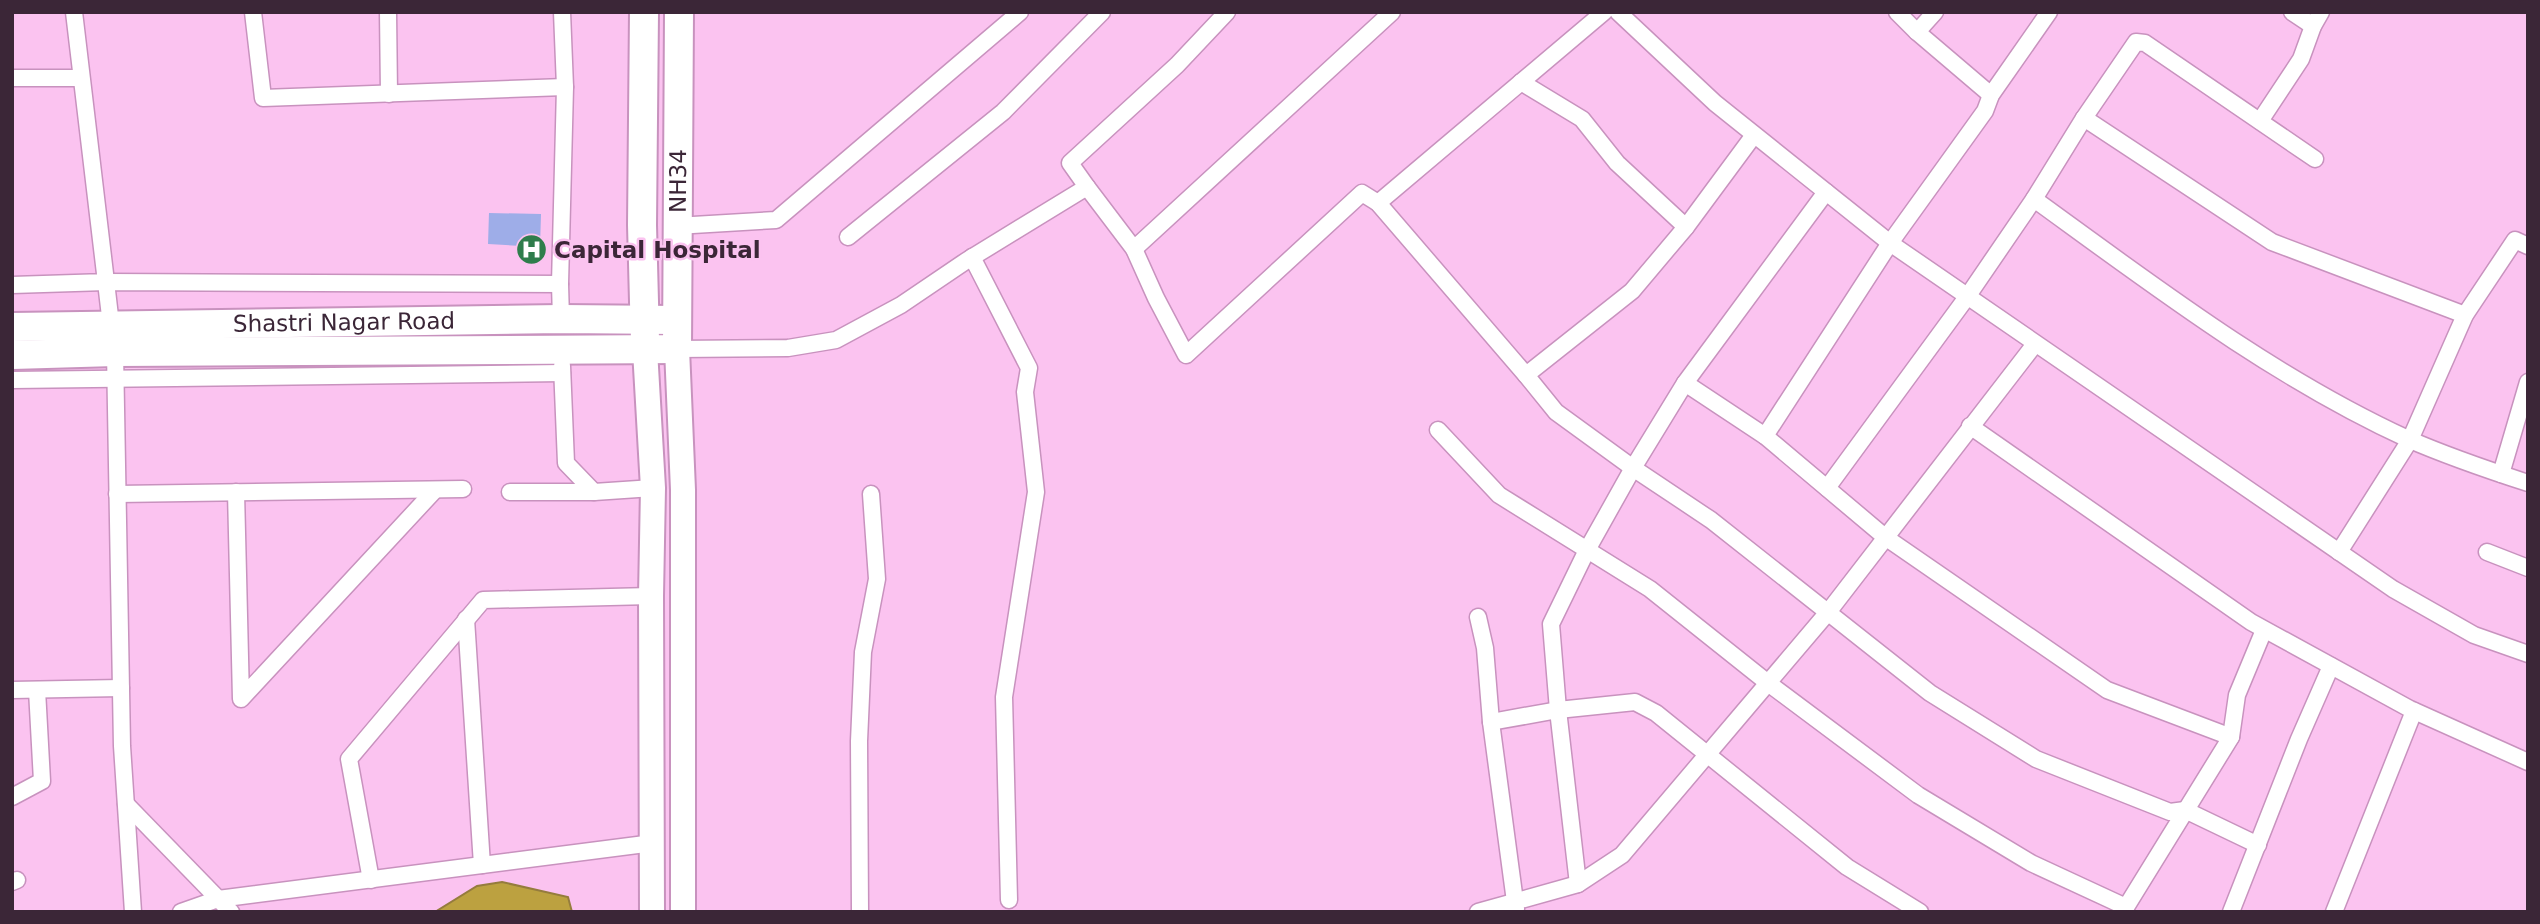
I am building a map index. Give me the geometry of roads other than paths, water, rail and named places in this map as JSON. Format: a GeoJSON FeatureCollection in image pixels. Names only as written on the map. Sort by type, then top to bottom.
{"type":"FeatureCollection","features":[{"type":"Feature","properties":{"kind":"highway","name":"NH34"},"geometry":{"type":"LineString","coordinates":[[645,12],[642,225],[645,350]]}},
{"type":"Feature","properties":{"kind":"highway","name":"NH34"},"geometry":{"type":"LineString","coordinates":[[677,349],[679,12]]}},
{"type":"Feature","properties":{"kind":"highway"},"geometry":{"type":"LineString","coordinates":[[644,56],[678,57]]}},
{"type":"Feature","properties":{"kind":"highway"},"geometry":{"type":"LineString","coordinates":[[561,318],[562,362]]}},
{"type":"Feature","properties":{"kind":"highway","name":"Shastri Nagar Road"},"geometry":{"type":"LineString","coordinates":[[12,327],[561,318],[676,320]]}},
{"type":"Feature","properties":{"kind":"highway"},"geometry":{"type":"LineString","coordinates":[[12,355],[115,366],[562,362],[645,350],[677,349]]}},
{"type":"Feature","properties":{"kind":"main road"},"geometry":{"type":"LineString","coordinates":[[677,349],[683,490],[683,912]]}},
{"type":"Feature","properties":{"kind":"main road"},"geometry":{"type":"LineString","coordinates":[[645,350],[653,488],[652,912]]}},
{"type":"Feature","properties":{"kind":"street"},"geometry":{"type":"LineString","coordinates":[[74,12],[111,325]]}},
{"type":"Feature","properties":{"kind":"street"},"geometry":{"type":"LineString","coordinates":[[253,12],[263,98],[565,87]]}},
{"type":"Feature","properties":{"kind":"street"},"geometry":{"type":"LineString","coordinates":[[388,12],[389,94]]}},
{"type":"Feature","properties":{"kind":"street"},"geometry":{"type":"LineString","coordinates":[[561,318],[565,87],[562,12]]}},
{"type":"Feature","properties":{"kind":"street"},"geometry":{"type":"LineString","coordinates":[[676,226],[776,220],[1020,12]]}},
{"type":"Feature","properties":{"kind":"street"},"geometry":{"type":"LineString","coordinates":[[848,237],[1003,112],[1102,12]]}},
{"type":"Feature","properties":{"kind":"street"},"geometry":{"type":"LineString","coordinates":[[1227,12],[1177,65],[1070,163],[1134,249],[1186,355],[1362,193],[1378,203],[1556,412],[1711,520],[1930,693],[2036,759],[2170,812],[2185,810],[2258,845]]}},
{"type":"Feature","properties":{"kind":"street"},"geometry":{"type":"LineString","coordinates":[[1134,249],[1392,12]]}},
{"type":"Feature","properties":{"kind":"street"},"geometry":{"type":"LineString","coordinates":[[1378,203],[1604,12]]}},
{"type":"Feature","properties":{"kind":"street"},"geometry":{"type":"LineString","coordinates":[[1618,12],[1715,103],[1889,243],[2393,589],[2474,635],[2528,654]]}},
{"type":"Feature","properties":{"kind":"street"},"geometry":{"type":"LineString","coordinates":[[1897,12],[1917,33],[1991,95]]}},
{"type":"Feature","properties":{"kind":"street"},"geometry":{"type":"LineString","coordinates":[[1917,33],[1935,12]]}},
{"type":"Feature","properties":{"kind":"street"},"geometry":{"type":"LineString","coordinates":[[1765,436],[1889,243],[1985,111],[1991,95],[2049,12]]}},
{"type":"Feature","properties":{"kind":"street"},"geometry":{"type":"LineString","coordinates":[[2260,121],[2301,59],[2317,19],[2292,12]]}},
{"type":"Feature","properties":{"kind":"street"},"geometry":{"type":"LineString","coordinates":[[1827,488],[1967,297],[2136,42],[2145,43],[2315,159]]}},
{"type":"Feature","properties":{"kind":"street"},"geometry":{"type":"LineString","coordinates":[[12,78],[81,78]]}},
{"type":"Feature","properties":{"kind":"street"},"geometry":{"type":"LineString","coordinates":[[1521,82],[1582,119],[1617,163],[1686,227]]}},
{"type":"Feature","properties":{"kind":"street"},"geometry":{"type":"LineString","coordinates":[[2084,118],[2272,242],[2465,315]]}},
{"type":"Feature","properties":{"kind":"street"},"geometry":{"type":"LineString","coordinates":[[1526,375],[1632,291],[1686,227],[1754,135]]}},
{"type":"Feature","properties":{"kind":"street"},"geometry":{"type":"LineString","coordinates":[[677,349],[788,348],[836,340],[901,305],[972,257],[1087,187]]}},
{"type":"Feature","properties":{"kind":"street"},"geometry":{"type":"LineString","coordinates":[[1578,884],[1558,710],[1552,624],[1587,550],[1685,383],[1826,192]]}},
{"type":"Feature","properties":{"kind":"street"},"geometry":{"type":"LineString","coordinates":[[2034,199],[2190,312],[2329,399],[2410,440],[2528,483]]}},
{"type":"Feature","properties":{"kind":"street"},"geometry":{"type":"LineString","coordinates":[[2339,552],[2410,440],[2465,315],[2515,240],[2528,246]]}},
{"type":"Feature","properties":{"kind":"street"},"geometry":{"type":"LineString","coordinates":[[972,257],[1029,368],[1026,392],[1036,492],[1004,697],[1009,900]]}},
{"type":"Feature","properties":{"kind":"street"},"geometry":{"type":"LineString","coordinates":[[12,285],[106,282],[560,284]]}},
{"type":"Feature","properties":{"kind":"street"},"geometry":{"type":"LineString","coordinates":[[1478,912],[1516,907],[1578,884],[1622,855],[1829,611],[2035,344]]}},
{"type":"Feature","properties":{"kind":"street"},"geometry":{"type":"LineString","coordinates":[[562,362],[566,463],[594,492]]}},
{"type":"Feature","properties":{"kind":"street"},"geometry":{"type":"LineString","coordinates":[[12,380],[115,366],[121,688],[133,912]]}},
{"type":"Feature","properties":{"kind":"street"},"geometry":{"type":"LineString","coordinates":[[2501,474],[2528,382]]}},
{"type":"Feature","properties":{"kind":"street"},"geometry":{"type":"LineString","coordinates":[[1685,383],[1765,436],[1885,537],[2107,690],[2231,737]]}},
{"type":"Feature","properties":{"kind":"street"},"geometry":{"type":"LineString","coordinates":[[1970,426],[2264,630],[2414,711],[2528,762]]}},
{"type":"Feature","properties":{"kind":"street"},"geometry":{"type":"LineString","coordinates":[[1437,430],[1500,495],[1650,589],[1768,683],[1918,795],[2031,863],[2124,909],[2231,737],[2238,695],[2264,630]]}},
{"type":"Feature","properties":{"kind":"street"},"geometry":{"type":"LineString","coordinates":[[510,492],[594,492],[653,488]]}},
{"type":"Feature","properties":{"kind":"street"},"geometry":{"type":"LineString","coordinates":[[236,492],[241,699],[435,489]]}},
{"type":"Feature","properties":{"kind":"street"},"geometry":{"type":"LineString","coordinates":[[117,494],[463,489]]}},
{"type":"Feature","properties":{"kind":"street"},"geometry":{"type":"LineString","coordinates":[[860,912],[859,741],[863,652],[877,579],[871,494]]}},
{"type":"Feature","properties":{"kind":"street"},"geometry":{"type":"LineString","coordinates":[[2487,552],[2528,568]]}},
{"type":"Feature","properties":{"kind":"street"},"geometry":{"type":"LineString","coordinates":[[371,880],[349,759],[483,600],[651,596]]}},
{"type":"Feature","properties":{"kind":"street"},"geometry":{"type":"LineString","coordinates":[[1478,617],[1485,648],[1491,722],[1516,907]]}},
{"type":"Feature","properties":{"kind":"street"},"geometry":{"type":"LineString","coordinates":[[466,619],[482,865]]}},
{"type":"Feature","properties":{"kind":"street"},"geometry":{"type":"LineString","coordinates":[[2231,912],[2299,739],[2331,666]]}},
{"type":"Feature","properties":{"kind":"street"},"geometry":{"type":"LineString","coordinates":[[12,691],[121,688]]}},
{"type":"Feature","properties":{"kind":"street"},"geometry":{"type":"LineString","coordinates":[[12,797],[42,781],[37,690]]}},
{"type":"Feature","properties":{"kind":"street"},"geometry":{"type":"LineString","coordinates":[[1491,722],[1558,710],[1635,702],[1656,713],[1847,867],[1920,912]]}},
{"type":"Feature","properties":{"kind":"street"},"geometry":{"type":"LineString","coordinates":[[2334,912],[2414,711]]}},
{"type":"Feature","properties":{"kind":"street"},"geometry":{"type":"LineString","coordinates":[[126,804],[231,912]]}},
{"type":"Feature","properties":{"kind":"street"},"geometry":{"type":"LineString","coordinates":[[181,912],[218,899],[653,844]]}},
{"type":"Feature","properties":{"kind":"place","name":"Capital Hospital"},"geometry":{"type":"Point","coordinates":[531,250]}}]}
